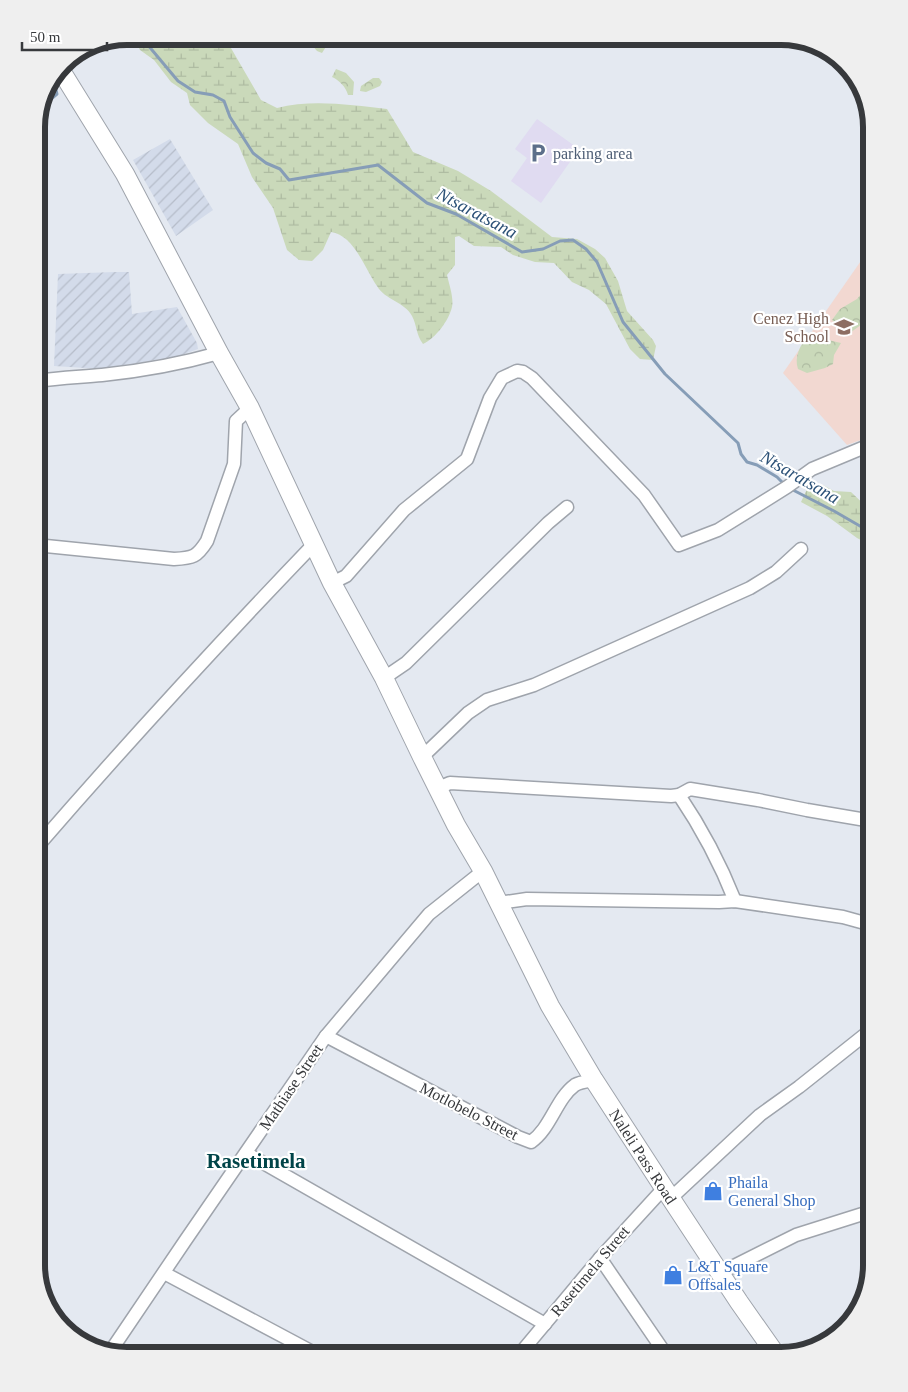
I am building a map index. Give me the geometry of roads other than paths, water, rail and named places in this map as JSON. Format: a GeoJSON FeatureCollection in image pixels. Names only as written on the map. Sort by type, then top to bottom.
{"type":"FeatureCollection","features":[{"type":"Feature","properties":{"kind":"main road","name":"Naleli Pass Road"},"geometry":{"type":"LineString","coordinates":[[64,75],[125,174],[250,408],[332,583],[384,678],[456,825],[483,871],[550,1006],[594,1080],[667,1193],[771,1347]]}},
{"type":"Feature","properties":{"kind":"street"},"geometry":{"type":"LineString","coordinates":[[45,380],[154,368],[185,363],[219,353]]}},
{"type":"Feature","properties":{"kind":"street"},"geometry":{"type":"LineString","coordinates":[[332,583],[346,576],[404,510],[467,459],[490,398],[502,378],[517,370],[532,378],[644,495],[679,545],[718,530],[812,469],[863,448]]}},
{"type":"Feature","properties":{"kind":"street"},"geometry":{"type":"LineString","coordinates":[[45,545],[174,559],[192,558],[201,551],[207,541],[232,472],[236,421],[250,408]]}},
{"type":"Feature","properties":{"kind":"street"},"geometry":{"type":"LineString","coordinates":[[384,678],[406,663],[548,523],[567,507]]}},
{"type":"Feature","properties":{"kind":"street"},"geometry":{"type":"LineString","coordinates":[[45,838],[236,625],[314,544]]}},
{"type":"Feature","properties":{"kind":"street"},"geometry":{"type":"LineString","coordinates":[[422,757],[468,713],[487,700],[534,685],[750,588],[776,572],[801,549]]}},
{"type":"Feature","properties":{"kind":"street"},"geometry":{"type":"LineString","coordinates":[[438,788],[450,783],[643,795],[679,795],[690,789],[863,819]]}},
{"type":"Feature","properties":{"kind":"street"},"geometry":{"type":"LineString","coordinates":[[679,795],[700,825],[735,901]]}},
{"type":"Feature","properties":{"kind":"street","name":"Mathiase Street"},"geometry":{"type":"LineString","coordinates":[[114,1346],[326,1036],[429,914],[483,871]]}},
{"type":"Feature","properties":{"kind":"street"},"geometry":{"type":"LineString","coordinates":[[499,903],[527,899],[735,901],[842,917],[863,923]]}},
{"type":"Feature","properties":{"kind":"street","name":"Motlobelo Street"},"geometry":{"type":"LineString","coordinates":[[326,1036],[518,1137],[531,1142],[538,1136],[563,1099],[576,1085],[594,1080]]}},
{"type":"Feature","properties":{"kind":"street","name":"Rasetimela Street"},"geometry":{"type":"LineString","coordinates":[[526,1347],[600,1258],[667,1193],[760,1116],[799,1088],[863,1036]]}},
{"type":"Feature","properties":{"kind":"street"},"geometry":{"type":"LineString","coordinates":[[246,1153],[546,1324]]}},
{"type":"Feature","properties":{"kind":"street"},"geometry":{"type":"LineString","coordinates":[[720,1273],[796,1235],[863,1214]]}},
{"type":"Feature","properties":{"kind":"street"},"geometry":{"type":"LineString","coordinates":[[600,1258],[661,1347]]}},
{"type":"Feature","properties":{"kind":"street"},"geometry":{"type":"LineString","coordinates":[[164,1273],[303,1347]]}},
{"type":"Feature","properties":{"kind":"waterway","name":"Ntsaratsana"},"geometry":{"type":"LineString","coordinates":[[148,45],[178,81],[195,92],[213,95],[224,101],[230,117],[253,153],[266,163],[280,169],[289,180],[378,165],[427,203],[456,214],[522,252],[543,249],[560,241],[573,240],[586,249],[597,262],[623,322],[665,374],[738,443],[741,454],[747,462],[757,465],[777,477],[784,484]]}},
{"type":"Feature","properties":{"kind":"waterway"},"geometry":{"type":"LineString","coordinates":[[50,100],[57,94],[55,87]]}},
{"type":"Feature","properties":{"kind":"waterway","name":"Ntsaratsana"},"geometry":{"type":"LineString","coordinates":[[791,489],[863,528]]}},
{"type":"Feature","properties":{"kind":"place","name":"parking area"},"geometry":{"type":"Point","coordinates":[538,153]}},
{"type":"Feature","properties":{"kind":"place","name":"Cenez High School"},"geometry":{"type":"Point","coordinates":[844,327]}},
{"type":"Feature","properties":{"kind":"place","name":"Phaila General Shop"},"geometry":{"type":"Point","coordinates":[713,1191]}},
{"type":"Feature","properties":{"kind":"place","name":"L&T Square Offsales"},"geometry":{"type":"Point","coordinates":[673,1275]}},
{"type":"Feature","properties":{"kind":"district","name":"Rasetimela"},"geometry":{"type":"Point","coordinates":[256,1161]}}]}
